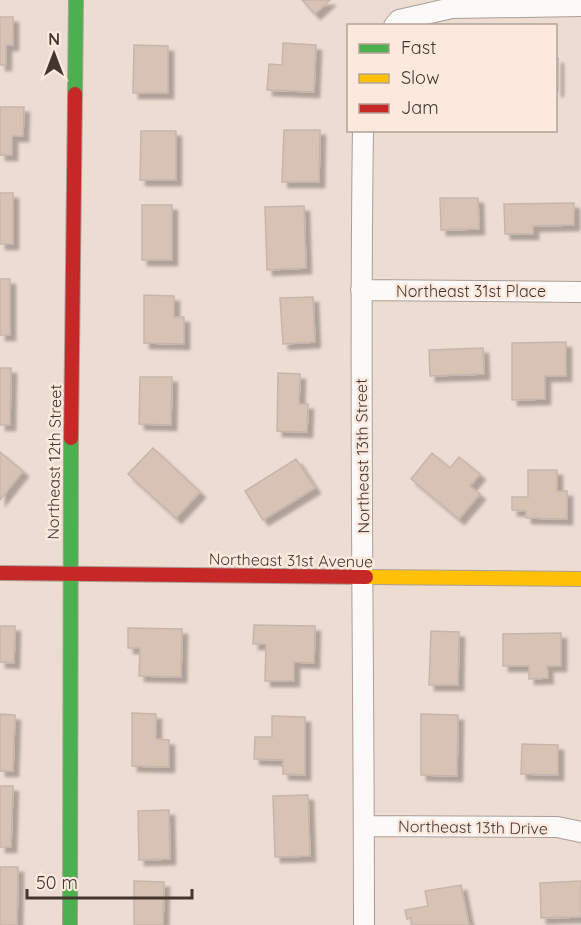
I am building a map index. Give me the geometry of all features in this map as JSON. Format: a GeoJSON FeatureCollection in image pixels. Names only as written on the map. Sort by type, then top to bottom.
{"type":"FeatureCollection","features":[{"type":"Feature","properties":{"kind":"street","name":"Northeast 12th Street"},"geometry":{"type":"LineString","coordinates":[[70,925],[69,573],[76,0]]}},
{"type":"Feature","properties":{"kind":"street"},"geometry":{"type":"LineString","coordinates":[[396,24],[399,20],[452,8],[581,6]]}},
{"type":"Feature","properties":{"kind":"street","name":"Northeast 13th Street"},"geometry":{"type":"LineString","coordinates":[[363,132],[361,290],[364,925]]}},
{"type":"Feature","properties":{"kind":"street","name":"Northeast 31st Place"},"geometry":{"type":"LineString","coordinates":[[361,290],[581,292]]}},
{"type":"Feature","properties":{"kind":"street","name":"Northeast 31st Avenue"},"geometry":{"type":"LineString","coordinates":[[0,573],[581,579]]}},
{"type":"Feature","properties":{"kind":"street","name":"Northeast 13th Drive"},"geometry":{"type":"LineString","coordinates":[[364,826],[557,827],[581,832]]}},
{"type":"Feature","properties":{"kind":"building"},"geometry":{"type":"Polygon","coordinates":[[[302,0],[330,0],[315,14],[302,0]]]}},
{"type":"Feature","properties":{"kind":"building"},"geometry":{"type":"Polygon","coordinates":[[[0,17],[13,17],[13,45],[6,45],[6,65],[0,65],[0,17]]]}},
{"type":"Feature","properties":{"kind":"building"},"geometry":{"type":"Polygon","coordinates":[[[283,43],[316,45],[314,92],[267,90],[269,64],[282,65],[283,43]]]}},
{"type":"Feature","properties":{"kind":"building"},"geometry":{"type":"Polygon","coordinates":[[[134,45],[168,46],[168,93],[133,93],[134,45]]]}},
{"type":"Feature","properties":{"kind":"building"},"geometry":{"type":"Polygon","coordinates":[[[557,58],[558,58],[557,91],[557,58]]]}},
{"type":"Feature","properties":{"kind":"building"},"geometry":{"type":"Polygon","coordinates":[[[0,107],[24,107],[23,136],[12,136],[12,155],[0,155],[0,107]]]}},
{"type":"Feature","properties":{"kind":"building"},"geometry":{"type":"Polygon","coordinates":[[[284,130],[320,130],[319,182],[282,182],[284,130]]]}},
{"type":"Feature","properties":{"kind":"building"},"geometry":{"type":"Polygon","coordinates":[[[141,131],[176,131],[176,180],[140,180],[141,131]]]}},
{"type":"Feature","properties":{"kind":"building"},"geometry":{"type":"Polygon","coordinates":[[[0,193],[13,193],[13,244],[0,244],[0,193]]]}},
{"type":"Feature","properties":{"kind":"building"},"geometry":{"type":"Polygon","coordinates":[[[440,198],[478,198],[479,229],[441,230],[440,198]]]}},
{"type":"Feature","properties":{"kind":"building"},"geometry":{"type":"Polygon","coordinates":[[[574,203],[574,225],[533,226],[533,234],[505,234],[504,204],[574,203]]]}},
{"type":"Feature","properties":{"kind":"building"},"geometry":{"type":"Polygon","coordinates":[[[142,205],[172,205],[172,260],[142,260],[142,205]]]}},
{"type":"Feature","properties":{"kind":"building"},"geometry":{"type":"Polygon","coordinates":[[[304,206],[306,268],[267,270],[265,207],[304,206]]]}},
{"type":"Feature","properties":{"kind":"building"},"geometry":{"type":"Polygon","coordinates":[[[0,279],[10,279],[10,335],[0,335],[0,279]]]}},
{"type":"Feature","properties":{"kind":"building"},"geometry":{"type":"Polygon","coordinates":[[[144,295],[174,296],[174,317],[184,317],[184,344],[144,343],[144,295]]]}},
{"type":"Feature","properties":{"kind":"building"},"geometry":{"type":"Polygon","coordinates":[[[313,297],[315,342],[283,344],[280,298],[313,297]]]}},
{"type":"Feature","properties":{"kind":"building"},"geometry":{"type":"Polygon","coordinates":[[[566,342],[566,376],[545,376],[545,399],[512,400],[512,343],[566,342]]]}},
{"type":"Feature","properties":{"kind":"building"},"geometry":{"type":"Polygon","coordinates":[[[483,348],[484,374],[430,376],[429,350],[483,348]]]}},
{"type":"Feature","properties":{"kind":"building"},"geometry":{"type":"Polygon","coordinates":[[[0,368],[11,368],[10,425],[0,425],[0,368]]]}},
{"type":"Feature","properties":{"kind":"building"},"geometry":{"type":"Polygon","coordinates":[[[278,373],[300,374],[299,404],[308,404],[307,432],[277,431],[278,373]]]}},
{"type":"Feature","properties":{"kind":"building"},"geometry":{"type":"Polygon","coordinates":[[[140,377],[172,377],[171,425],[139,424],[140,377]]]}},
{"type":"Feature","properties":{"kind":"building"},"geometry":{"type":"Polygon","coordinates":[[[153,448],[200,492],[176,518],[128,474],[153,448]]]}},
{"type":"Feature","properties":{"kind":"building"},"geometry":{"type":"Polygon","coordinates":[[[0,452],[23,471],[0,500],[0,452]]]}},
{"type":"Feature","properties":{"kind":"building"},"geometry":{"type":"Polygon","coordinates":[[[432,453],[450,468],[459,457],[480,474],[470,486],[480,494],[459,519],[411,479],[432,453]]]}},
{"type":"Feature","properties":{"kind":"building"},"geometry":{"type":"Polygon","coordinates":[[[296,459],[315,488],[263,520],[245,491],[296,459]]]}},
{"type":"Feature","properties":{"kind":"building"},"geometry":{"type":"Polygon","coordinates":[[[528,470],[557,470],[557,491],[567,491],[567,519],[526,518],[526,511],[512,510],[512,497],[528,497],[528,470]]]}},
{"type":"Feature","properties":{"kind":"building"},"geometry":{"type":"Polygon","coordinates":[[[254,625],[315,626],[314,663],[294,662],[294,681],[265,681],[266,644],[253,644],[254,625]]]}},
{"type":"Feature","properties":{"kind":"building"},"geometry":{"type":"Polygon","coordinates":[[[0,626],[15,626],[14,663],[0,662],[0,626]]]}},
{"type":"Feature","properties":{"kind":"building"},"geometry":{"type":"Polygon","coordinates":[[[128,628],[182,629],[181,677],[139,676],[140,648],[128,648],[128,628]]]}},
{"type":"Feature","properties":{"kind":"building"},"geometry":{"type":"Polygon","coordinates":[[[431,631],[459,632],[458,685],[429,685],[431,631]]]}},
{"type":"Feature","properties":{"kind":"building"},"geometry":{"type":"Polygon","coordinates":[[[561,633],[561,666],[547,666],[548,678],[529,679],[529,666],[503,666],[503,634],[561,633]]]}},
{"type":"Feature","properties":{"kind":"building"},"geometry":{"type":"Polygon","coordinates":[[[132,713],[156,714],[156,739],[169,740],[169,767],[132,766],[132,713]]]}},
{"type":"Feature","properties":{"kind":"building"},"geometry":{"type":"Polygon","coordinates":[[[0,714],[15,715],[13,771],[0,771],[0,714]]]}},
{"type":"Feature","properties":{"kind":"building"},"geometry":{"type":"Polygon","coordinates":[[[421,714],[458,715],[457,776],[421,775],[421,714]]]}},
{"type":"Feature","properties":{"kind":"building"},"geometry":{"type":"Polygon","coordinates":[[[272,716],[305,717],[305,775],[283,774],[283,760],[254,759],[255,737],[272,737],[272,716]]]}},
{"type":"Feature","properties":{"kind":"building"},"geometry":{"type":"Polygon","coordinates":[[[522,744],[558,745],[558,775],[521,774],[522,744]]]}},
{"type":"Feature","properties":{"kind":"building"},"geometry":{"type":"Polygon","coordinates":[[[0,786],[13,786],[11,847],[0,847],[0,786]]]}},
{"type":"Feature","properties":{"kind":"building"},"geometry":{"type":"Polygon","coordinates":[[[308,795],[310,856],[275,857],[273,796],[308,795]]]}},
{"type":"Feature","properties":{"kind":"building"},"geometry":{"type":"Polygon","coordinates":[[[169,810],[170,859],[139,860],[138,811],[169,810]]]}},
{"type":"Feature","properties":{"kind":"building"},"geometry":{"type":"Polygon","coordinates":[[[0,867],[18,867],[17,925],[0,925],[0,867]]]}},
{"type":"Feature","properties":{"kind":"building"},"geometry":{"type":"Polygon","coordinates":[[[134,881],[164,882],[163,925],[134,925],[134,881]]]}},
{"type":"Feature","properties":{"kind":"building"},"geometry":{"type":"Polygon","coordinates":[[[581,881],[581,917],[541,918],[540,883],[581,881]]]}},
{"type":"Feature","properties":{"kind":"building"},"geometry":{"type":"Polygon","coordinates":[[[461,885],[469,925],[412,925],[411,918],[407,919],[405,910],[428,906],[425,891],[461,885]]]}},
{"type":"Feature","properties":{"kind":"traffic: fast"},"geometry":{"type":"LineString","coordinates":[[75,94],[76,0]]}},
{"type":"Feature","properties":{"kind":"traffic: fast"},"geometry":{"type":"LineString","coordinates":[[70,925],[71,438]]}},
{"type":"Feature","properties":{"kind":"traffic: slow"},"geometry":{"type":"LineString","coordinates":[[366,577],[581,579]]}},
{"type":"Feature","properties":{"kind":"traffic: jam"},"geometry":{"type":"LineString","coordinates":[[71,438],[75,94]]}},
{"type":"Feature","properties":{"kind":"traffic: jam"},"geometry":{"type":"LineString","coordinates":[[0,573],[366,577]]}}]}
